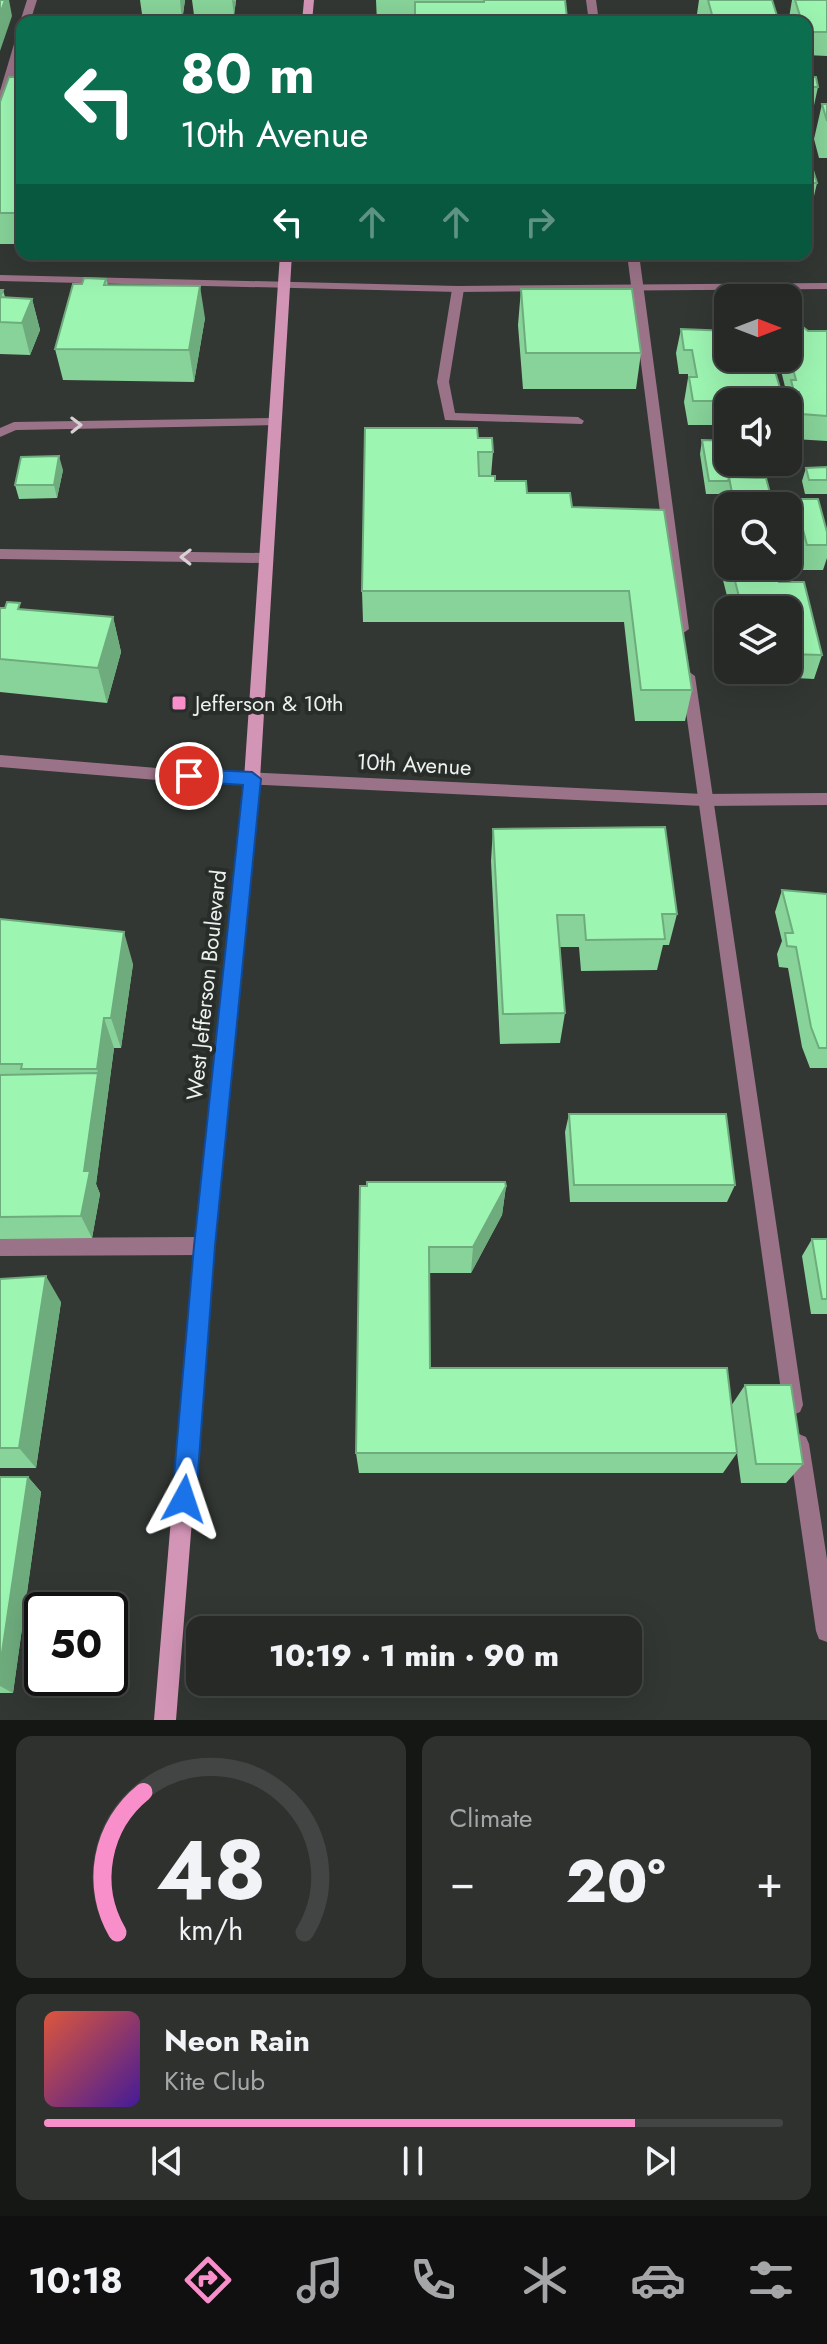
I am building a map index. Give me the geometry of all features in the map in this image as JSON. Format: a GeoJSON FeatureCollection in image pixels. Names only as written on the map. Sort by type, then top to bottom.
{"type":"FeatureCollection","features":[{"type":"Feature","properties":{"kind":"main road","name":"West Jefferson Boulevard"},"geometry":{"type":"LineString","coordinates":[[165,1720],[204,1246],[252,779],[285,260]]}},
{"type":"Feature","properties":{"kind":"street"},"geometry":{"type":"LineString","coordinates":[[0,108],[16,54]]}},
{"type":"Feature","properties":{"kind":"street"},"geometry":{"type":"LineString","coordinates":[[634,260],[703,800],[827,1631]]}},
{"type":"Feature","properties":{"kind":"street"},"geometry":{"type":"LineString","coordinates":[[0,278],[458,289],[827,286]]}},
{"type":"Feature","properties":{"kind":"street"},"geometry":{"type":"LineString","coordinates":[[458,289],[443,382],[449,417],[578,421]]}},
{"type":"Feature","properties":{"kind":"street"},"geometry":{"type":"LineString","coordinates":[[0,433],[14,426],[273,422]]}},
{"type":"Feature","properties":{"kind":"street"},"geometry":{"type":"LineString","coordinates":[[0,554],[264,558]]}},
{"type":"Feature","properties":{"kind":"street","name":"10th Avenue"},"geometry":{"type":"LineString","coordinates":[[0,761],[252,779],[703,800],[827,799]]}},
{"type":"Feature","properties":{"kind":"street"},"geometry":{"type":"LineString","coordinates":[[0,1247],[204,1246]]}},
{"type":"Feature","properties":{"kind":"building"},"geometry":{"type":"Polygon","coordinates":[[[565,0],[567,16],[415,16],[415,2],[565,0]]]}},
{"type":"Feature","properties":{"kind":"building"},"geometry":{"type":"Polygon","coordinates":[[[708,0],[772,0],[777,16],[712,16],[708,0]]]}},
{"type":"Feature","properties":{"kind":"building"},"geometry":{"type":"Polygon","coordinates":[[[795,0],[827,0],[827,32],[812,32],[812,16],[800,16],[795,0]]]}},
{"type":"Feature","properties":{"kind":"building"},"geometry":{"type":"Polygon","coordinates":[[[9,77],[16,77],[16,213],[0,213],[0,102],[9,77]]]}},
{"type":"Feature","properties":{"kind":"building"},"geometry":{"type":"Polygon","coordinates":[[[812,77],[816,77],[818,87],[812,87],[812,77]]]}},
{"type":"Feature","properties":{"kind":"building"},"geometry":{"type":"Polygon","coordinates":[[[822,104],[827,104],[827,121],[822,104]]]}},
{"type":"Feature","properties":{"kind":"building"},"geometry":{"type":"Polygon","coordinates":[[[84,278],[106,279],[104,285],[200,286],[189,350],[55,349],[73,284],[82,284],[84,278]]]}},
{"type":"Feature","properties":{"kind":"building"},"geometry":{"type":"Polygon","coordinates":[[[521,289],[632,289],[641,353],[526,353],[521,289]]]}},
{"type":"Feature","properties":{"kind":"building"},"geometry":{"type":"Polygon","coordinates":[[[0,297],[32,299],[22,323],[0,322],[0,297]]]}},
{"type":"Feature","properties":{"kind":"building"},"geometry":{"type":"Polygon","coordinates":[[[802,327],[808,331],[827,331],[827,416],[802,414],[802,388],[793,388],[791,380],[796,380],[794,372],[802,372],[802,327]]]}},
{"type":"Feature","properties":{"kind":"building"},"geometry":{"type":"Polygon","coordinates":[[[681,329],[714,330],[714,372],[775,372],[780,388],[714,388],[714,401],[693,401],[689,377],[697,377],[692,350],[684,350],[681,329]]]}},
{"type":"Feature","properties":{"kind":"building"},"geometry":{"type":"Polygon","coordinates":[[[365,428],[477,428],[478,438],[492,438],[493,452],[478,452],[479,476],[495,476],[495,481],[526,481],[527,493],[570,493],[572,507],[664,510],[692,690],[641,690],[629,591],[362,591],[365,428]]]}},
{"type":"Feature","properties":{"kind":"building"},"geometry":{"type":"Polygon","coordinates":[[[702,440],[714,440],[714,476],[755,478],[729,477],[728,481],[709,481],[702,440]]]}},
{"type":"Feature","properties":{"kind":"building"},"geometry":{"type":"Polygon","coordinates":[[[59,456],[54,485],[15,485],[21,457],[59,456]]]}},
{"type":"Feature","properties":{"kind":"building"},"geometry":{"type":"Polygon","coordinates":[[[827,467],[827,480],[809,480],[806,468],[827,467]]]}},
{"type":"Feature","properties":{"kind":"building"},"geometry":{"type":"Polygon","coordinates":[[[729,477],[766,478],[770,492],[732,492],[729,477]]]}},
{"type":"Feature","properties":{"kind":"building"},"geometry":{"type":"Polygon","coordinates":[[[802,499],[818,499],[827,532],[827,545],[807,545],[802,526],[802,499]]]}},
{"type":"Feature","properties":{"kind":"building"},"geometry":{"type":"Polygon","coordinates":[[[735,580],[804,582],[822,655],[802,654],[802,596],[739,596],[735,580]]]}},
{"type":"Feature","properties":{"kind":"building"},"geometry":{"type":"Polygon","coordinates":[[[7,602],[20,603],[18,609],[113,617],[98,668],[0,659],[0,608],[5,608],[7,602]]]}},
{"type":"Feature","properties":{"kind":"building"},"geometry":{"type":"Polygon","coordinates":[[[665,827],[677,914],[662,914],[665,939],[586,940],[584,915],[557,915],[565,1013],[503,1014],[493,829],[665,827]]]}},
{"type":"Feature","properties":{"kind":"building"},"geometry":{"type":"Polygon","coordinates":[[[782,890],[827,894],[827,1048],[819,1048],[811,1027],[796,947],[787,946],[785,933],[793,933],[782,890]]]}},
{"type":"Feature","properties":{"kind":"building"},"geometry":{"type":"Polygon","coordinates":[[[0,919],[124,932],[111,1018],[104,1018],[97,1069],[21,1069],[22,1064],[0,1064],[0,919]]]}},
{"type":"Feature","properties":{"kind":"building"},"geometry":{"type":"Polygon","coordinates":[[[98,1073],[84,1171],[90,1171],[81,1216],[0,1217],[0,1075],[98,1073]]]}},
{"type":"Feature","properties":{"kind":"building"},"geometry":{"type":"Polygon","coordinates":[[[569,1114],[726,1114],[735,1185],[574,1185],[569,1114]]]}},
{"type":"Feature","properties":{"kind":"building"},"geometry":{"type":"Polygon","coordinates":[[[367,1182],[505,1182],[506,1186],[473,1247],[429,1247],[430,1368],[727,1368],[737,1453],[356,1453],[360,1186],[367,1186],[367,1182]]]}},
{"type":"Feature","properties":{"kind":"building"},"geometry":{"type":"Polygon","coordinates":[[[812,1239],[827,1239],[827,1299],[822,1299],[812,1239]]]}},
{"type":"Feature","properties":{"kind":"building"},"geometry":{"type":"Polygon","coordinates":[[[46,1276],[19,1448],[0,1448],[0,1279],[46,1276]]]}},
{"type":"Feature","properties":{"kind":"building"},"geometry":{"type":"Polygon","coordinates":[[[745,1385],[791,1385],[803,1464],[756,1464],[745,1385]]]}},
{"type":"Feature","properties":{"kind":"building"},"geometry":{"type":"Polygon","coordinates":[[[0,1477],[28,1477],[0,1666],[0,1477]]]}},
{"type":"Feature","properties":{"kind":"place","name":"Jefferson & 10th"},"geometry":{"type":"Point","coordinates":[179,703]}},
{"type":"Feature","properties":{"kind":"route"},"geometry":{"type":"LineString","coordinates":[[184,1499],[204,1246],[252,779],[189,776]]}}]}
